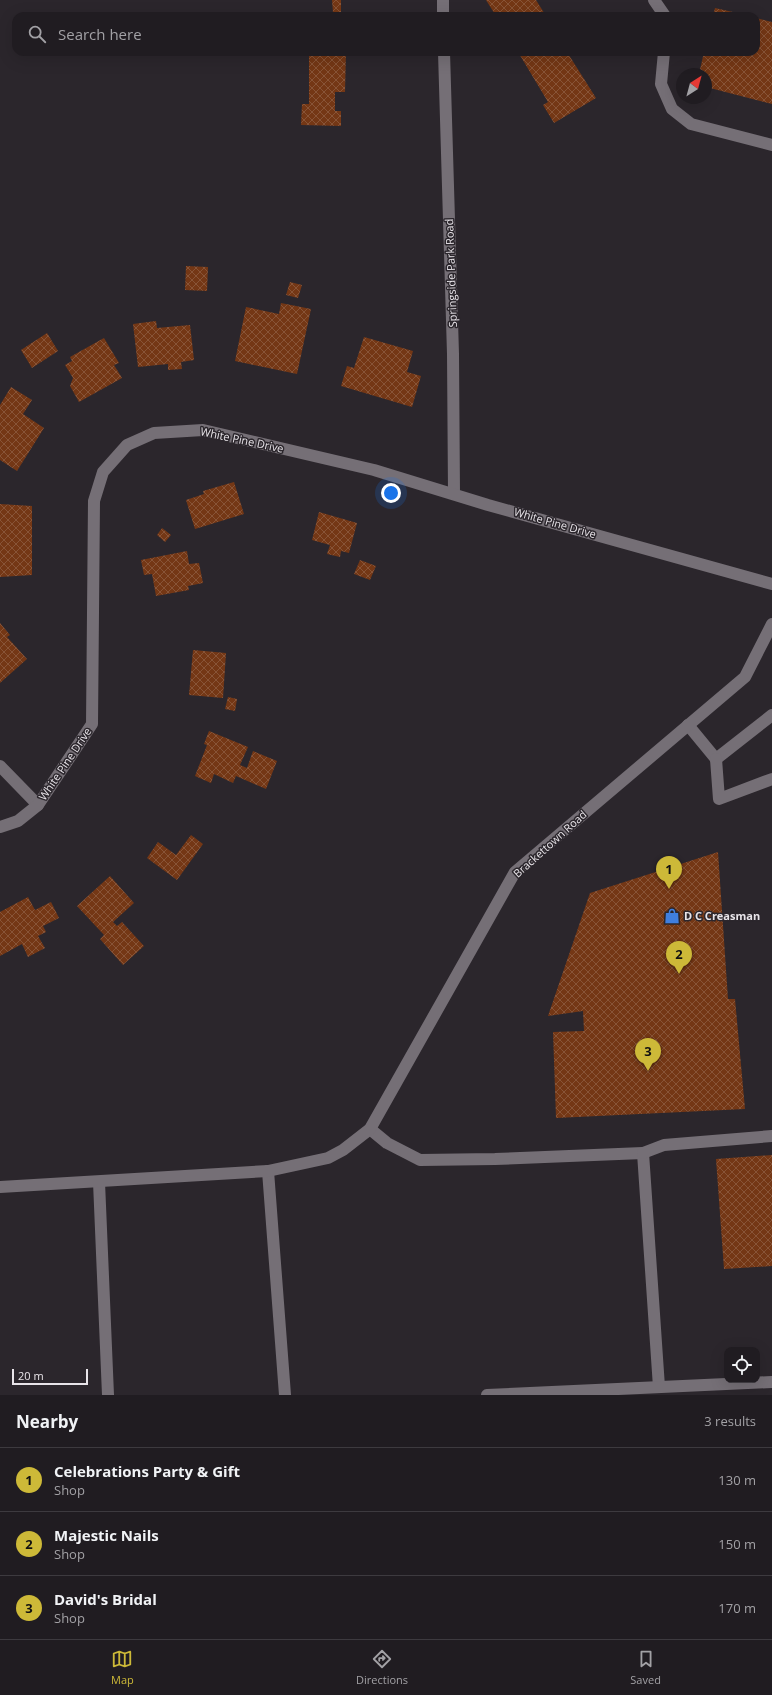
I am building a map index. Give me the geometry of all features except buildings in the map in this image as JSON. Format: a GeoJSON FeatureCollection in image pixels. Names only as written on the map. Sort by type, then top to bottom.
{"type":"FeatureCollection","features":[{"type":"Feature","properties":{"kind":"street"},"geometry":{"type":"LineString","coordinates":[[443,0],[443,12]]}},
{"type":"Feature","properties":{"kind":"street"},"geometry":{"type":"LineString","coordinates":[[654,0],[662,12]]}},
{"type":"Feature","properties":{"kind":"street","name":"Springside Park Road"},"geometry":{"type":"LineString","coordinates":[[444,56],[453,354],[454,494]]}},
{"type":"Feature","properties":{"kind":"street"},"geometry":{"type":"LineString","coordinates":[[664,56],[661,84],[672,109],[691,124],[772,145]]}},
{"type":"Feature","properties":{"kind":"street","name":"White Pine Drive"},"geometry":{"type":"LineString","coordinates":[[0,827],[18,821],[38,805],[92,724],[94,501],[103,472],[127,446],[154,433],[203,430],[374,470],[772,584]]}},
{"type":"Feature","properties":{"kind":"street","name":"Brackettown Road"},"geometry":{"type":"LineString","coordinates":[[370,1130],[515,872],[745,677],[772,624]]}},
{"type":"Feature","properties":{"kind":"street"},"geometry":{"type":"LineString","coordinates":[[716,759],[772,715]]}},
{"type":"Feature","properties":{"kind":"street"},"geometry":{"type":"LineString","coordinates":[[688,725],[716,759],[720,799],[772,779]]}},
{"type":"Feature","properties":{"kind":"street"},"geometry":{"type":"LineString","coordinates":[[0,766],[38,805]]}},
{"type":"Feature","properties":{"kind":"street"},"geometry":{"type":"LineString","coordinates":[[0,1188],[268,1170],[328,1158],[343,1150],[370,1130],[387,1143],[420,1160],[495,1159],[643,1153],[664,1145],[772,1136]]}},
{"type":"Feature","properties":{"kind":"street"},"geometry":{"type":"LineString","coordinates":[[643,1153],[659,1387]]}},
{"type":"Feature","properties":{"kind":"street"},"geometry":{"type":"LineString","coordinates":[[268,1170],[285,1395]]}},
{"type":"Feature","properties":{"kind":"street"},"geometry":{"type":"LineString","coordinates":[[99,1182],[108,1395]]}},
{"type":"Feature","properties":{"kind":"street"},"geometry":{"type":"LineString","coordinates":[[487,1395],[772,1382]]}},
{"type":"Feature","properties":{"kind":"place","name":"Celebrations Party & Gift"},"geometry":{"type":"Point","coordinates":[669,889]}},
{"type":"Feature","properties":{"kind":"place","name":"D C Creasman"},"geometry":{"type":"Point","coordinates":[672,916]}},
{"type":"Feature","properties":{"kind":"place","name":"Majestic Nails"},"geometry":{"type":"Point","coordinates":[679,974]}},
{"type":"Feature","properties":{"kind":"place","name":"David's Bridal"},"geometry":{"type":"Point","coordinates":[648,1071]}}]}
